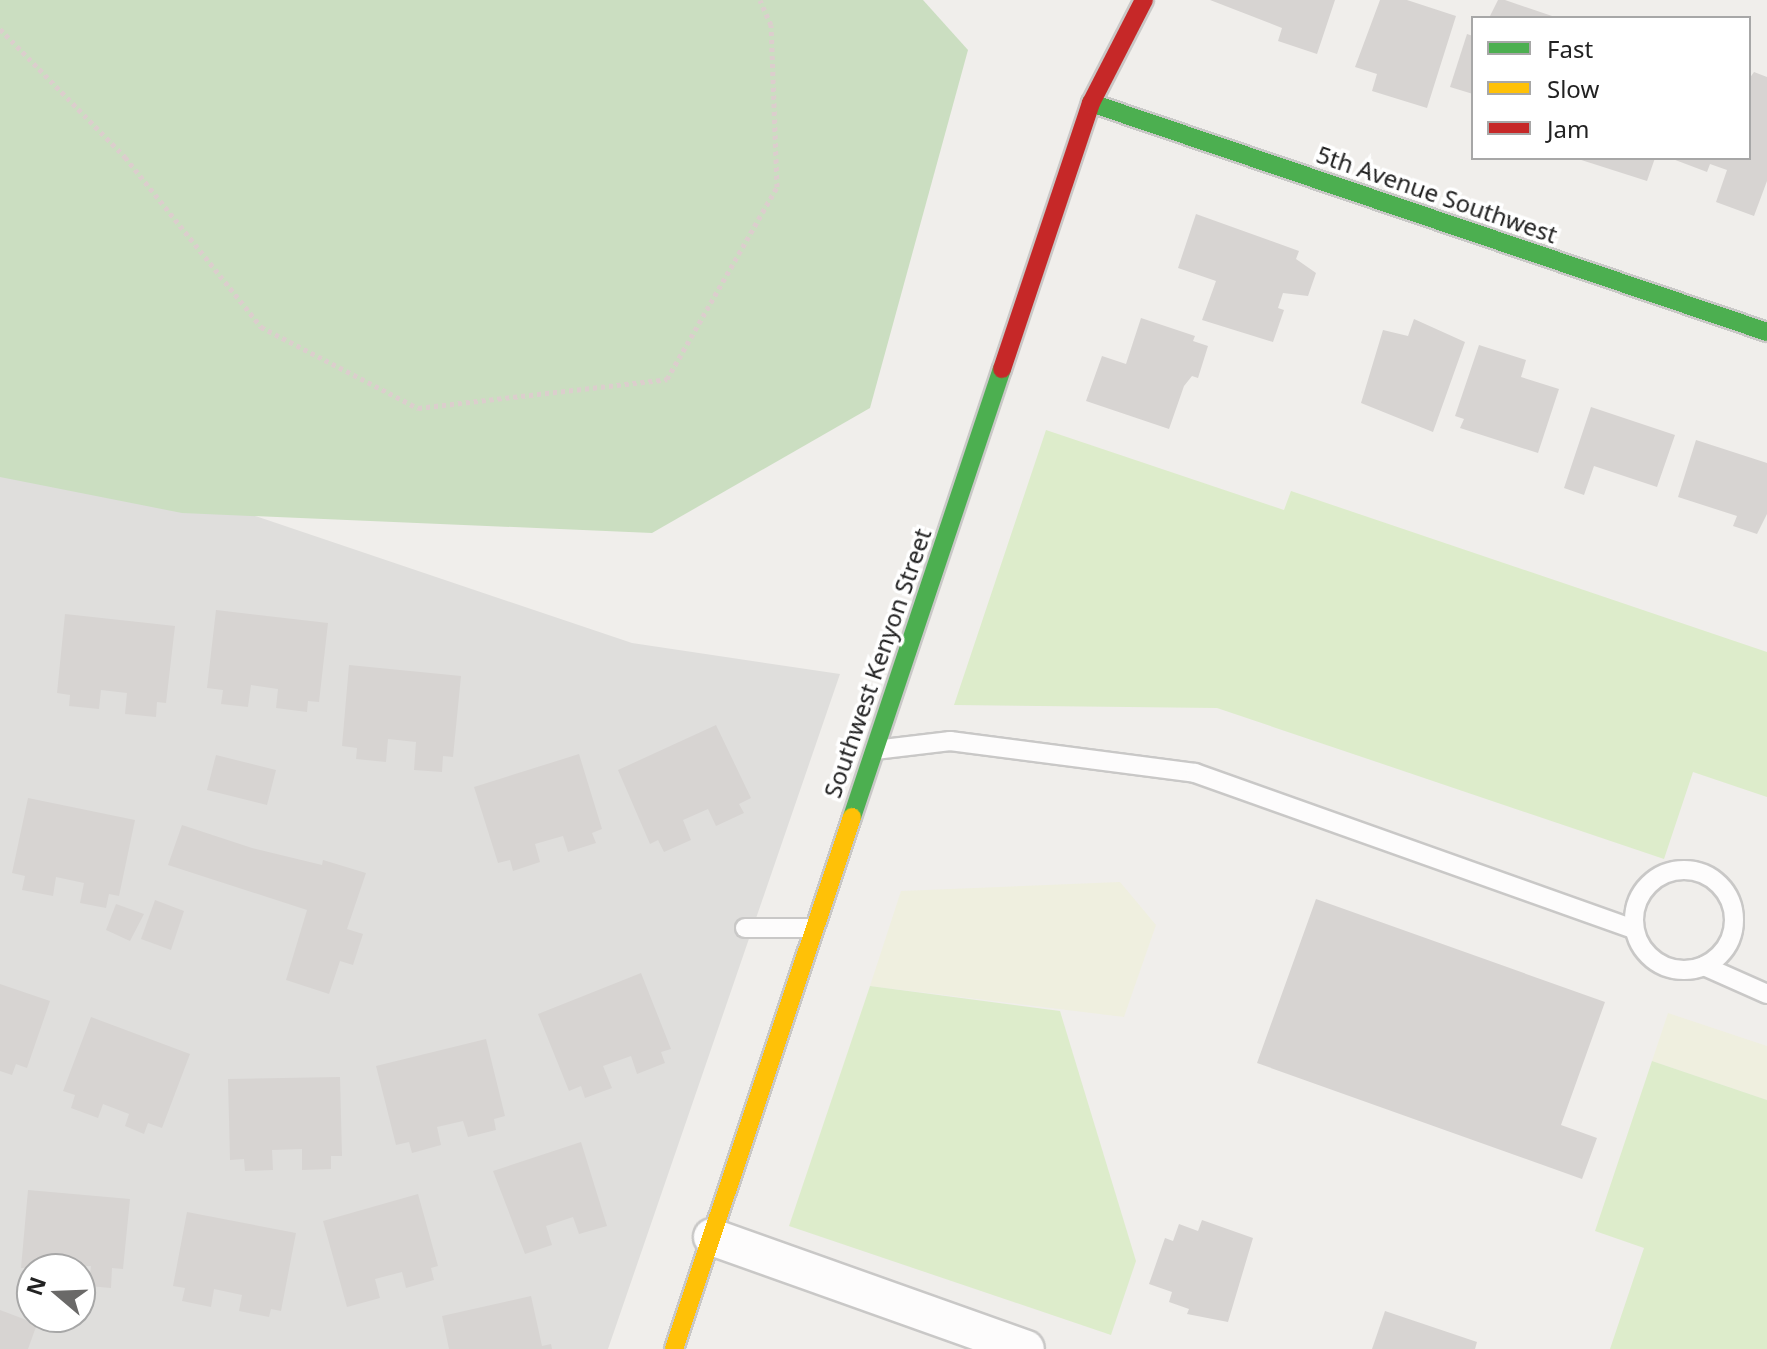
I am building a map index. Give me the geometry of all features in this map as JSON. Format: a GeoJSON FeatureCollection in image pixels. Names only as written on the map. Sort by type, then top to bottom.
{"type":"FeatureCollection","features":[{"type":"Feature","properties":{"kind":"street","name":"Southwest Kenyon Street"},"geometry":{"type":"LineString","coordinates":[[674,1349],[1091,103],[1144,0]]}},
{"type":"Feature","properties":{"kind":"street","name":"5th Avenue Southwest"},"geometry":{"type":"LineString","coordinates":[[1091,103],[1767,332]]}},
{"type":"Feature","properties":{"kind":"street"},"geometry":{"type":"LineString","coordinates":[[712,1237],[1026,1349]]}},
{"type":"Feature","properties":{"kind":"lane"},"geometry":{"type":"LineString","coordinates":[[872,750],[950,741],[1195,773],[1634,929]]}},
{"type":"Feature","properties":{"kind":"lane"},"geometry":{"type":"LineString","coordinates":[[1704,966],[1730,942],[1734,926],[1733,909],[1715,880],[1682,869],[1651,882],[1639,895],[1634,929],[1639,944],[1661,965],[1675,970],[1704,966],[1767,994]]}},
{"type":"Feature","properties":{"kind":"lane"},"geometry":{"type":"LineString","coordinates":[[745,928],[813,928]]}},
{"type":"Feature","properties":{"kind":"path"},"geometry":{"type":"LineString","coordinates":[[0,29],[125,157],[261,327],[418,408],[667,379],[777,187],[771,25],[760,0]]}},
{"type":"Feature","properties":{"kind":"shaded area"},"geometry":{"type":"Polygon","coordinates":[[[0,430],[632,643],[840,674],[608,1349],[0,1349],[0,430]]]}},
{"type":"Feature","properties":{"kind":"green space"},"geometry":{"type":"Polygon","coordinates":[[[0,0],[923,0],[968,50],[870,408],[652,533],[182,513],[0,477],[0,0]]]}},
{"type":"Feature","properties":{"kind":"green space"},"geometry":{"type":"Polygon","coordinates":[[[1046,430],[1284,510],[1291,491],[1767,652],[1767,797],[1693,772],[1664,859],[1217,708],[954,705],[1046,430]]]}},
{"type":"Feature","properties":{"kind":"green space"},"geometry":{"type":"Polygon","coordinates":[[[1120,882],[1156,925],[1124,1017],[870,986],[901,891],[1120,882]]]}},
{"type":"Feature","properties":{"kind":"green space"},"geometry":{"type":"Polygon","coordinates":[[[870,986],[1060,1011],[1136,1261],[1111,1335],[789,1226],[870,986]]]}},
{"type":"Feature","properties":{"kind":"green space"},"geometry":{"type":"Polygon","coordinates":[[[1668,1013],[1767,1046],[1767,1100],[1652,1061],[1668,1013]]]}},
{"type":"Feature","properties":{"kind":"green space"},"geometry":{"type":"Polygon","coordinates":[[[1652,1061],[1767,1100],[1767,1349],[1610,1349],[1644,1248],[1595,1231],[1652,1061]]]}},
{"type":"Feature","properties":{"kind":"building"},"geometry":{"type":"Polygon","coordinates":[[[1210,0],[1335,0],[1317,54],[1278,41],[1282,28],[1210,0]]]}},
{"type":"Feature","properties":{"kind":"building"},"geometry":{"type":"Polygon","coordinates":[[[1380,0],[1407,0],[1456,16],[1427,108],[1372,91],[1377,74],[1355,67],[1380,0]]]}},
{"type":"Feature","properties":{"kind":"building"},"geometry":{"type":"Polygon","coordinates":[[[1498,0],[1505,0],[1552,16],[1490,16],[1498,0]]]}},
{"type":"Feature","properties":{"kind":"building"},"geometry":{"type":"Polygon","coordinates":[[[1467,34],[1471,35],[1471,93],[1450,87],[1467,34]]]}},
{"type":"Feature","properties":{"kind":"building"},"geometry":{"type":"Polygon","coordinates":[[[1754,72],[1767,77],[1767,181],[1754,216],[1716,202],[1727,170],[1710,164],[1707,172],[1675,160],[1751,160],[1751,76],[1754,72]]]}},
{"type":"Feature","properties":{"kind":"building"},"geometry":{"type":"Polygon","coordinates":[[[1581,160],[1654,160],[1647,181],[1581,160]]]}},
{"type":"Feature","properties":{"kind":"building"},"geometry":{"type":"Polygon","coordinates":[[[1196,214],[1299,251],[1296,259],[1316,273],[1308,296],[1283,293],[1278,308],[1284,310],[1273,342],[1202,320],[1216,281],[1178,268],[1196,214]]]}},
{"type":"Feature","properties":{"kind":"building"},"geometry":{"type":"Polygon","coordinates":[[[1141,318],[1195,336],[1193,341],[1208,346],[1198,378],[1192,376],[1184,386],[1169,429],[1086,401],[1102,356],[1126,364],[1141,318]]]}},
{"type":"Feature","properties":{"kind":"building"},"geometry":{"type":"Polygon","coordinates":[[[1414,319],[1465,342],[1433,432],[1361,403],[1383,330],[1408,336],[1414,319]]]}},
{"type":"Feature","properties":{"kind":"building"},"geometry":{"type":"Polygon","coordinates":[[[1479,345],[1526,360],[1521,377],[1559,389],[1538,453],[1460,428],[1464,419],[1455,416],[1479,345]]]}},
{"type":"Feature","properties":{"kind":"building"},"geometry":{"type":"Polygon","coordinates":[[[1591,407],[1675,435],[1657,487],[1594,466],[1584,495],[1564,488],[1591,407]]]}},
{"type":"Feature","properties":{"kind":"building"},"geometry":{"type":"Polygon","coordinates":[[[1696,440],[1767,463],[1767,514],[1757,534],[1733,526],[1737,516],[1678,497],[1696,440]]]}},
{"type":"Feature","properties":{"kind":"building"},"geometry":{"type":"Polygon","coordinates":[[[216,610],[328,623],[319,702],[308,701],[307,712],[276,708],[278,689],[251,685],[248,707],[221,704],[223,690],[207,688],[216,610]]]}},
{"type":"Feature","properties":{"kind":"building"},"geometry":{"type":"Polygon","coordinates":[[[65,614],[175,626],[166,703],[157,702],[156,717],[125,714],[127,693],[101,690],[99,709],[69,706],[70,695],[57,693],[65,614]]]}},
{"type":"Feature","properties":{"kind":"building"},"geometry":{"type":"Polygon","coordinates":[[[349,665],[461,676],[453,757],[443,756],[442,772],[414,770],[416,742],[388,739],[386,762],[356,759],[357,748],[342,746],[349,665]]]}},
{"type":"Feature","properties":{"kind":"building"},"geometry":{"type":"Polygon","coordinates":[[[716,725],[751,798],[739,804],[744,813],[716,826],[708,809],[683,820],[691,840],[664,852],[658,840],[650,844],[618,770],[716,725]]]}},
{"type":"Feature","properties":{"kind":"building"},"geometry":{"type":"Polygon","coordinates":[[[579,754],[602,829],[592,833],[596,843],[568,852],[563,836],[535,844],[540,862],[513,871],[510,860],[498,863],[474,787],[579,754]]]}},
{"type":"Feature","properties":{"kind":"building"},"geometry":{"type":"Polygon","coordinates":[[[216,755],[276,770],[267,805],[207,790],[216,755]]]}},
{"type":"Feature","properties":{"kind":"building"},"geometry":{"type":"Polygon","coordinates":[[[28,798],[135,820],[119,896],[109,894],[106,908],[80,903],[84,883],[56,877],[53,896],[22,890],[25,876],[12,873],[28,798]]]}},
{"type":"Feature","properties":{"kind":"building"},"geometry":{"type":"Polygon","coordinates":[[[182,825],[252,848],[322,865],[323,860],[366,873],[347,929],[363,934],[353,965],[340,961],[329,994],[286,980],[307,910],[168,865],[182,825]]]}},
{"type":"Feature","properties":{"kind":"building"},"geometry":{"type":"Polygon","coordinates":[[[1316,899],[1605,1002],[1561,1125],[1597,1138],[1582,1179],[1257,1063],[1316,899]]]}},
{"type":"Feature","properties":{"kind":"building"},"geometry":{"type":"Polygon","coordinates":[[[155,900],[184,911],[171,950],[141,939],[155,900]]]}},
{"type":"Feature","properties":{"kind":"building"},"geometry":{"type":"Polygon","coordinates":[[[116,904],[144,914],[130,941],[106,930],[116,904]]]}},
{"type":"Feature","properties":{"kind":"building"},"geometry":{"type":"Polygon","coordinates":[[[641,973],[671,1049],[661,1052],[665,1063],[637,1074],[631,1056],[603,1066],[612,1088],[585,1098],[581,1086],[569,1091],[538,1014],[641,973]]]}},
{"type":"Feature","properties":{"kind":"building"},"geometry":{"type":"Polygon","coordinates":[[[0,984],[50,1001],[27,1068],[16,1064],[12,1075],[0,1071],[0,984]]]}},
{"type":"Feature","properties":{"kind":"building"},"geometry":{"type":"Polygon","coordinates":[[[91,1017],[190,1054],[162,1128],[148,1123],[144,1134],[125,1126],[129,1114],[103,1104],[98,1118],[71,1108],[75,1095],[63,1091],[91,1017]]]}},
{"type":"Feature","properties":{"kind":"building"},"geometry":{"type":"Polygon","coordinates":[[[486,1039],[505,1116],[494,1119],[496,1130],[468,1137],[463,1121],[437,1127],[441,1145],[412,1153],[409,1142],[396,1145],[376,1066],[486,1039]]]}},
{"type":"Feature","properties":{"kind":"building"},"geometry":{"type":"Polygon","coordinates":[[[340,1077],[342,1156],[331,1156],[331,1169],[302,1170],[302,1149],[272,1150],[273,1170],[245,1171],[244,1159],[230,1160],[228,1079],[340,1077]]]}},
{"type":"Feature","properties":{"kind":"building"},"geometry":{"type":"Polygon","coordinates":[[[581,1142],[607,1226],[579,1234],[573,1217],[546,1226],[552,1245],[525,1254],[493,1171],[581,1142]]]}},
{"type":"Feature","properties":{"kind":"building"},"geometry":{"type":"Polygon","coordinates":[[[28,1190],[130,1199],[123,1269],[112,1268],[111,1288],[96,1287],[96,1253],[22,1253],[28,1190]]]}},
{"type":"Feature","properties":{"kind":"building"},"geometry":{"type":"Polygon","coordinates":[[[418,1194],[438,1266],[431,1268],[434,1280],[406,1288],[402,1272],[375,1279],[380,1298],[347,1307],[323,1221],[418,1194]]]}},
{"type":"Feature","properties":{"kind":"building"},"geometry":{"type":"Polygon","coordinates":[[[187,1212],[296,1233],[281,1311],[271,1309],[269,1317],[239,1311],[242,1295],[214,1289],[211,1307],[182,1301],[185,1288],[173,1286],[187,1212]]]}},
{"type":"Feature","properties":{"kind":"building"},"geometry":{"type":"Polygon","coordinates":[[[1202,1220],[1253,1238],[1228,1322],[1187,1314],[1189,1309],[1169,1302],[1172,1292],[1149,1284],[1165,1238],[1173,1241],[1179,1224],[1198,1231],[1202,1220]]]}},
{"type":"Feature","properties":{"kind":"building"},"geometry":{"type":"Polygon","coordinates":[[[531,1296],[542,1346],[551,1344],[552,1349],[449,1349],[442,1316],[531,1296]]]}},
{"type":"Feature","properties":{"kind":"building"},"geometry":{"type":"Polygon","coordinates":[[[0,1310],[16,1316],[16,1333],[34,1333],[28,1349],[0,1349],[0,1310]]]}},
{"type":"Feature","properties":{"kind":"building"},"geometry":{"type":"Polygon","coordinates":[[[1385,1311],[1477,1342],[1475,1349],[1372,1349],[1385,1311]]]}},
{"type":"Feature","properties":{"kind":"traffic: fast"},"geometry":{"type":"LineString","coordinates":[[1091,103],[1767,332]]}},
{"type":"Feature","properties":{"kind":"traffic: fast"},"geometry":{"type":"LineString","coordinates":[[852,817],[1002,369]]}},
{"type":"Feature","properties":{"kind":"traffic: slow"},"geometry":{"type":"LineString","coordinates":[[674,1349],[852,817]]}},
{"type":"Feature","properties":{"kind":"traffic: jam"},"geometry":{"type":"LineString","coordinates":[[1002,369],[1091,103],[1144,0]]}}]}
